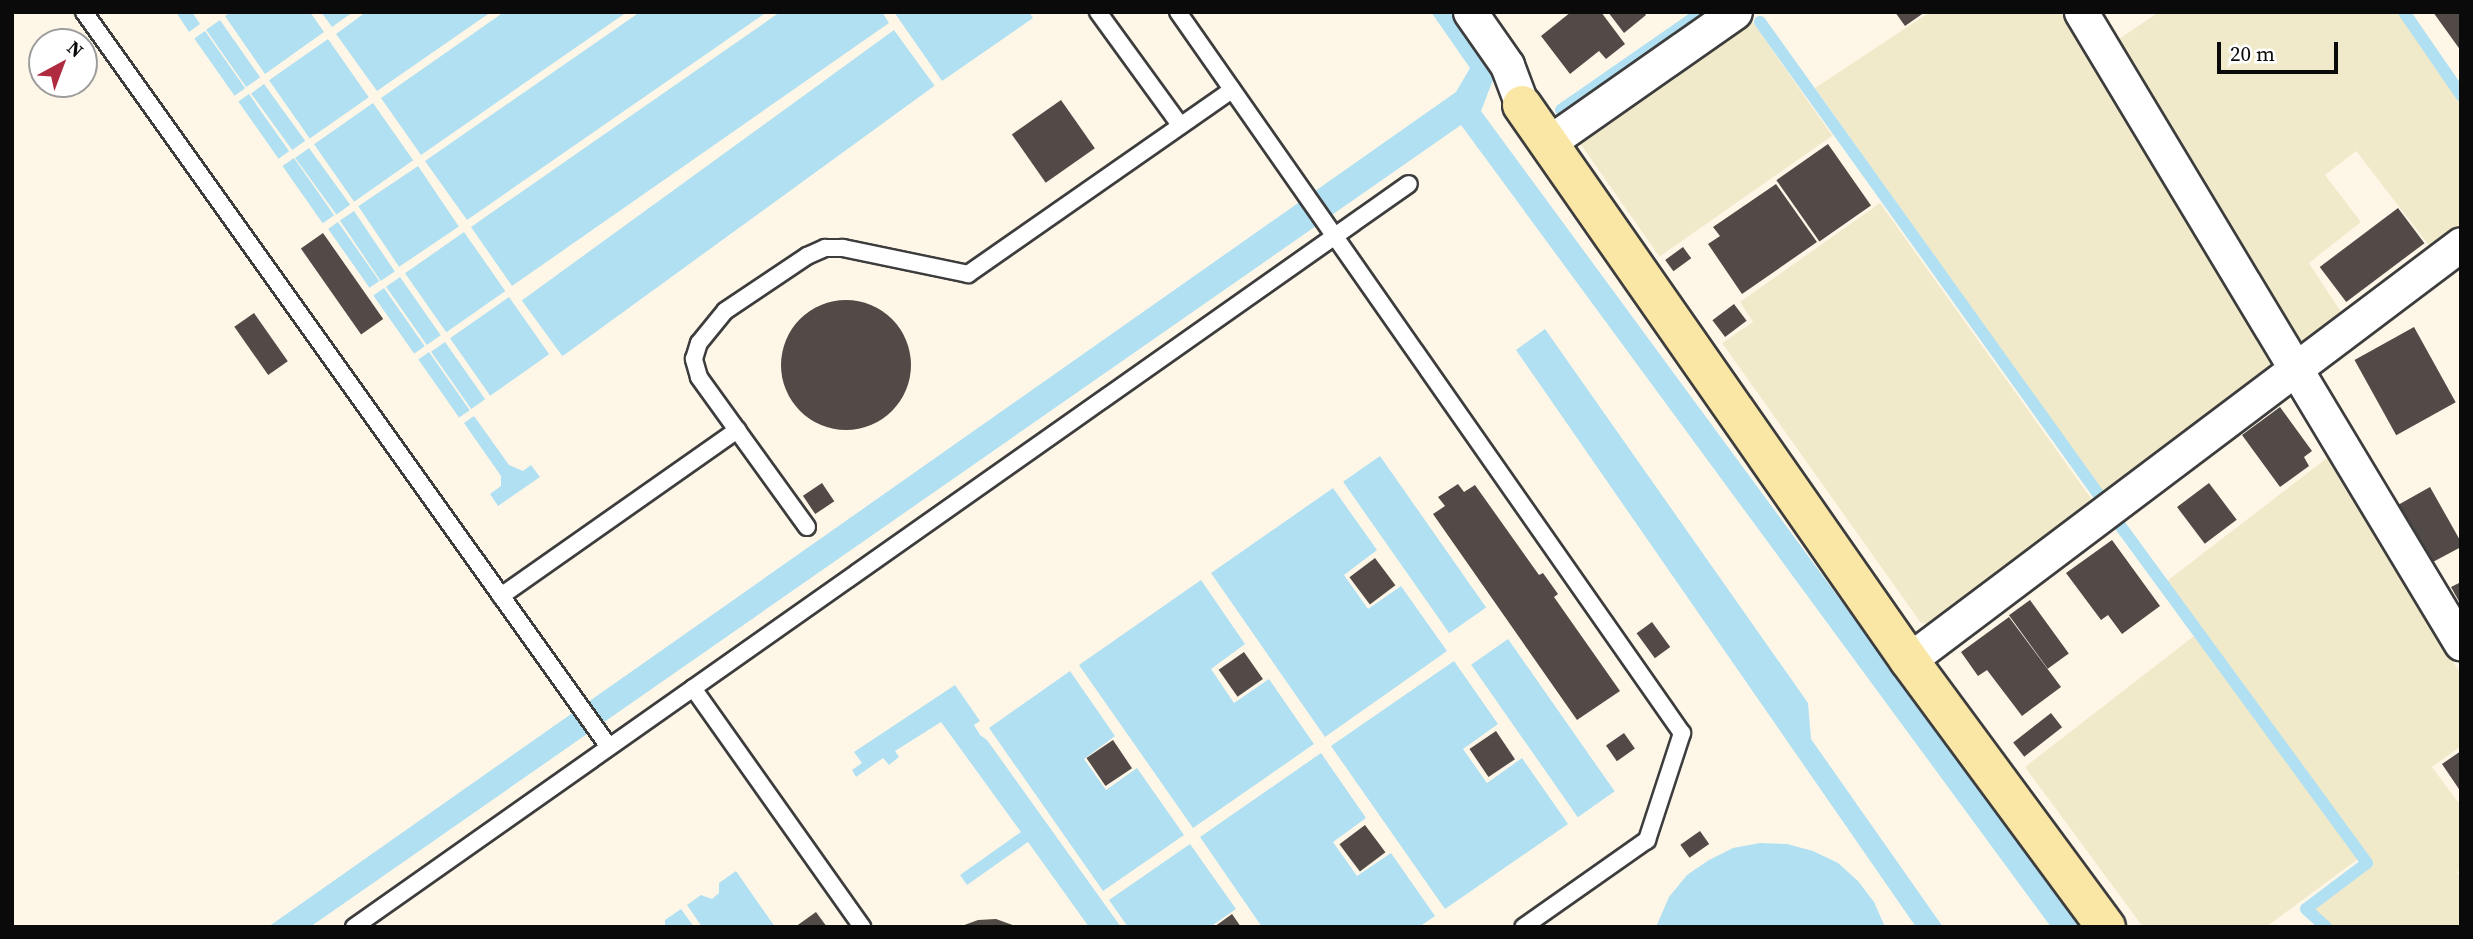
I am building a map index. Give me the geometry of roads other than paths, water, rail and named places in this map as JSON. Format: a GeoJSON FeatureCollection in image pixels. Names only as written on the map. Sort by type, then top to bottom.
{"type":"FeatureCollection","features":[{"type":"Feature","properties":{"kind":"street"},"geometry":{"type":"LineString","coordinates":[[1470,12],[1507,65],[1522,105],[1548,143],[1909,660],[2106,927]]}},
{"type":"Feature","properties":{"kind":"street"},"geometry":{"type":"LineString","coordinates":[[1548,143],[1735,12]]}},
{"type":"Feature","properties":{"kind":"street"},"geometry":{"type":"LineString","coordinates":[[2081,12],[2461,644]]}},
{"type":"Feature","properties":{"kind":"street"},"geometry":{"type":"LineString","coordinates":[[1909,660],[2461,244]]}},
{"type":"Feature","properties":{"kind":"lane"},"geometry":{"type":"LineString","coordinates":[[84,12],[609,747]]}},
{"type":"Feature","properties":{"kind":"lane"},"geometry":{"type":"LineString","coordinates":[[1098,12],[1180,125]]}},
{"type":"Feature","properties":{"kind":"lane"},"geometry":{"type":"LineString","coordinates":[[1178,12],[1682,733],[1647,840],[1523,927]]}},
{"type":"Feature","properties":{"kind":"lane"},"geometry":{"type":"LineString","coordinates":[[807,527],[699,377],[694,359],[699,343],[710,327],[735,304],[825,248],[843,248],[968,274],[1232,90]]}},
{"type":"Feature","properties":{"kind":"lane"},"geometry":{"type":"LineString","coordinates":[[354,927],[1409,184]]}},
{"type":"Feature","properties":{"kind":"lane"},"geometry":{"type":"LineString","coordinates":[[501,596],[737,430]]}},
{"type":"Feature","properties":{"kind":"lane"},"geometry":{"type":"LineString","coordinates":[[693,688],[862,927]]}},
{"type":"Feature","properties":{"kind":"water"},"geometry":{"type":"Polygon","coordinates":[[[176,12],[192,12],[200,24],[189,32],[176,12]]]}},
{"type":"Feature","properties":{"kind":"water"},"geometry":{"type":"Polygon","coordinates":[[[231,12],[310,12],[324,32],[265,74],[225,16],[231,12]]]}},
{"type":"Feature","properties":{"kind":"water"},"geometry":{"type":"Polygon","coordinates":[[[321,12],[353,12],[332,27],[321,12]]]}},
{"type":"Feature","properties":{"kind":"water"},"geometry":{"type":"Polygon","coordinates":[[[366,12],[491,12],[377,91],[336,34],[366,12]]]}},
{"type":"Feature","properties":{"kind":"water"},"geometry":{"type":"Polygon","coordinates":[[[504,12],[627,12],[421,155],[381,98],[504,12]]]}},
{"type":"Feature","properties":{"kind":"water"},"geometry":{"type":"Polygon","coordinates":[[[640,12],[767,12],[467,220],[425,161],[640,12]]]}},
{"type":"Feature","properties":{"kind":"water"},"geometry":{"type":"Polygon","coordinates":[[[780,12],[882,12],[889,23],[512,286],[471,227],[780,12]]]}},
{"type":"Feature","properties":{"kind":"water"},"geometry":{"type":"Polygon","coordinates":[[[894,12],[1029,12],[1033,18],[942,81],[894,12]]]}},
{"type":"Feature","properties":{"kind":"water"},"geometry":{"type":"Polygon","coordinates":[[[1431,12],[1454,12],[1496,72],[1481,111],[2081,927],[2051,927],[1461,125],[310,927],[268,927],[1456,92],[1470,68],[1431,12]]]}},
{"type":"Feature","properties":{"kind":"water"},"geometry":{"type":"Polygon","coordinates":[[[220,20],[260,77],[246,87],[206,30],[220,20]]]}},
{"type":"Feature","properties":{"kind":"water"},"geometry":{"type":"Polygon","coordinates":[[[894,30],[935,86],[562,356],[522,300],[894,30]]]}},
{"type":"Feature","properties":{"kind":"water"},"geometry":{"type":"Polygon","coordinates":[[[205,31],[245,88],[235,96],[194,38],[205,31]]]}},
{"type":"Feature","properties":{"kind":"water"},"geometry":{"type":"Polygon","coordinates":[[[328,39],[369,97],[310,138],[269,80],[328,39]]]}},
{"type":"Feature","properties":{"kind":"water"},"geometry":{"type":"Polygon","coordinates":[[[264,84],[305,141],[292,150],[251,93],[264,84]]]}},
{"type":"Feature","properties":{"kind":"water"},"geometry":{"type":"Polygon","coordinates":[[[249,94],[289,151],[279,159],[238,101],[249,94]]]}},
{"type":"Feature","properties":{"kind":"water"},"geometry":{"type":"Polygon","coordinates":[[[373,103],[413,160],[354,202],[314,144],[373,103]]]}},
{"type":"Feature","properties":{"kind":"water"},"geometry":{"type":"Polygon","coordinates":[[[309,148],[350,205],[336,215],[295,158],[309,148]]]}},
{"type":"Feature","properties":{"kind":"water"},"geometry":{"type":"Polygon","coordinates":[[[294,158],[334,215],[323,223],[283,166],[294,158]]]}},
{"type":"Feature","properties":{"kind":"water"},"geometry":{"type":"Polygon","coordinates":[[[418,166],[459,227],[399,267],[358,206],[418,166]]]}},
{"type":"Feature","properties":{"kind":"water"},"geometry":{"type":"Polygon","coordinates":[[[354,211],[395,272],[381,281],[340,221],[354,211]]]}},
{"type":"Feature","properties":{"kind":"water"},"geometry":{"type":"Polygon","coordinates":[[[338,222],[379,281],[369,288],[328,229],[338,222]]]}},
{"type":"Feature","properties":{"kind":"water"},"geometry":{"type":"Polygon","coordinates":[[[464,232],[505,291],[446,332],[405,273],[464,232]]]}},
{"type":"Feature","properties":{"kind":"water"},"geometry":{"type":"Polygon","coordinates":[[[400,277],[441,335],[427,345],[386,287],[400,277]]]}},
{"type":"Feature","properties":{"kind":"water"},"geometry":{"type":"Polygon","coordinates":[[[384,288],[425,346],[414,354],[373,295],[384,288]]]}},
{"type":"Feature","properties":{"kind":"water"},"geometry":{"type":"Polygon","coordinates":[[[509,297],[549,354],[490,396],[450,338],[509,297]]]}},
{"type":"Feature","properties":{"kind":"water"},"geometry":{"type":"Polygon","coordinates":[[[1545,329],[1808,703],[1811,739],[1943,927],[1916,927],[1516,350],[1545,329]]]}},
{"type":"Feature","properties":{"kind":"water"},"geometry":{"type":"Polygon","coordinates":[[[445,342],[485,399],[471,409],[431,352],[445,342]]]}},
{"type":"Feature","properties":{"kind":"water"},"geometry":{"type":"Polygon","coordinates":[[[429,352],[470,410],[459,418],[418,359],[429,352]]]}},
{"type":"Feature","properties":{"kind":"water"},"geometry":{"type":"Polygon","coordinates":[[[474,416],[509,465],[523,471],[531,465],[540,477],[498,506],[490,494],[501,486],[501,476],[464,423],[474,416]]]}},
{"type":"Feature","properties":{"kind":"water"},"geometry":{"type":"Polygon","coordinates":[[[1380,456],[1486,608],[1449,633],[1343,482],[1380,456]]]}},
{"type":"Feature","properties":{"kind":"water"},"geometry":{"type":"Polygon","coordinates":[[[1333,488],[1377,550],[1344,575],[1368,609],[1401,586],[1447,651],[1325,737],[1211,573],[1333,488]]]}},
{"type":"Feature","properties":{"kind":"water"},"geometry":{"type":"Polygon","coordinates":[[[1201,580],[1245,644],[1211,669],[1234,703],[1269,679],[1314,744],[1193,828],[1079,665],[1201,580]]]}},
{"type":"Feature","properties":{"kind":"water"},"geometry":{"type":"Polygon","coordinates":[[[1508,639],[1615,791],[1578,817],[1471,665],[1508,639]]]}},
{"type":"Feature","properties":{"kind":"water"},"geometry":{"type":"Polygon","coordinates":[[[1454,661],[1498,724],[1463,749],[1487,783],[1522,758],[1568,824],[1445,909],[1331,746],[1454,661]]]}},
{"type":"Feature","properties":{"kind":"water"},"geometry":{"type":"Polygon","coordinates":[[[1070,671],[1115,736],[1084,759],[1106,790],[1137,768],[1184,835],[1103,891],[989,728],[1070,671]]]}},
{"type":"Feature","properties":{"kind":"water"},"geometry":{"type":"Polygon","coordinates":[[[955,685],[980,721],[974,725],[980,735],[987,740],[1121,927],[1089,927],[1028,842],[967,885],[960,875],[1021,832],[941,722],[895,751],[899,757],[889,765],[883,758],[856,777],[852,770],[862,763],[854,752],[955,685]]]}},
{"type":"Feature","properties":{"kind":"water"},"geometry":{"type":"Polygon","coordinates":[[[1321,753],[1366,818],[1333,842],[1357,876],[1391,853],[1435,916],[1419,927],[1262,927],[1200,837],[1321,753]]]}},
{"type":"Feature","properties":{"kind":"water"},"geometry":{"type":"Polygon","coordinates":[[[1760,843],[1787,844],[1813,851],[1838,863],[1858,881],[1874,902],[1885,927],[1656,927],[1669,897],[1687,875],[1733,848],[1760,843]]]}},
{"type":"Feature","properties":{"kind":"water"},"geometry":{"type":"Polygon","coordinates":[[[1190,844],[1236,909],[1210,927],[1128,927],[1109,900],[1190,844]]]}},
{"type":"Feature","properties":{"kind":"water"},"geometry":{"type":"Polygon","coordinates":[[[736,871],[775,927],[702,927],[687,905],[701,895],[712,899],[719,893],[719,883],[736,871]]]}},
{"type":"Feature","properties":{"kind":"water"},"geometry":{"type":"Polygon","coordinates":[[[681,909],[694,927],[665,927],[665,920],[681,909]]]}},
{"type":"Feature","properties":{"kind":"waterway"},"geometry":{"type":"LineString","coordinates":[[1561,110],[1702,12]]}},
{"type":"Feature","properties":{"kind":"waterway"},"geometry":{"type":"LineString","coordinates":[[2404,12],[2461,95]]}},
{"type":"Feature","properties":{"kind":"waterway"},"geometry":{"type":"LineString","coordinates":[[1760,22],[2101,498]]}},
{"type":"Feature","properties":{"kind":"waterway"},"geometry":{"type":"LineString","coordinates":[[2119,524],[2367,863],[2306,909],[2326,927]]}}]}
